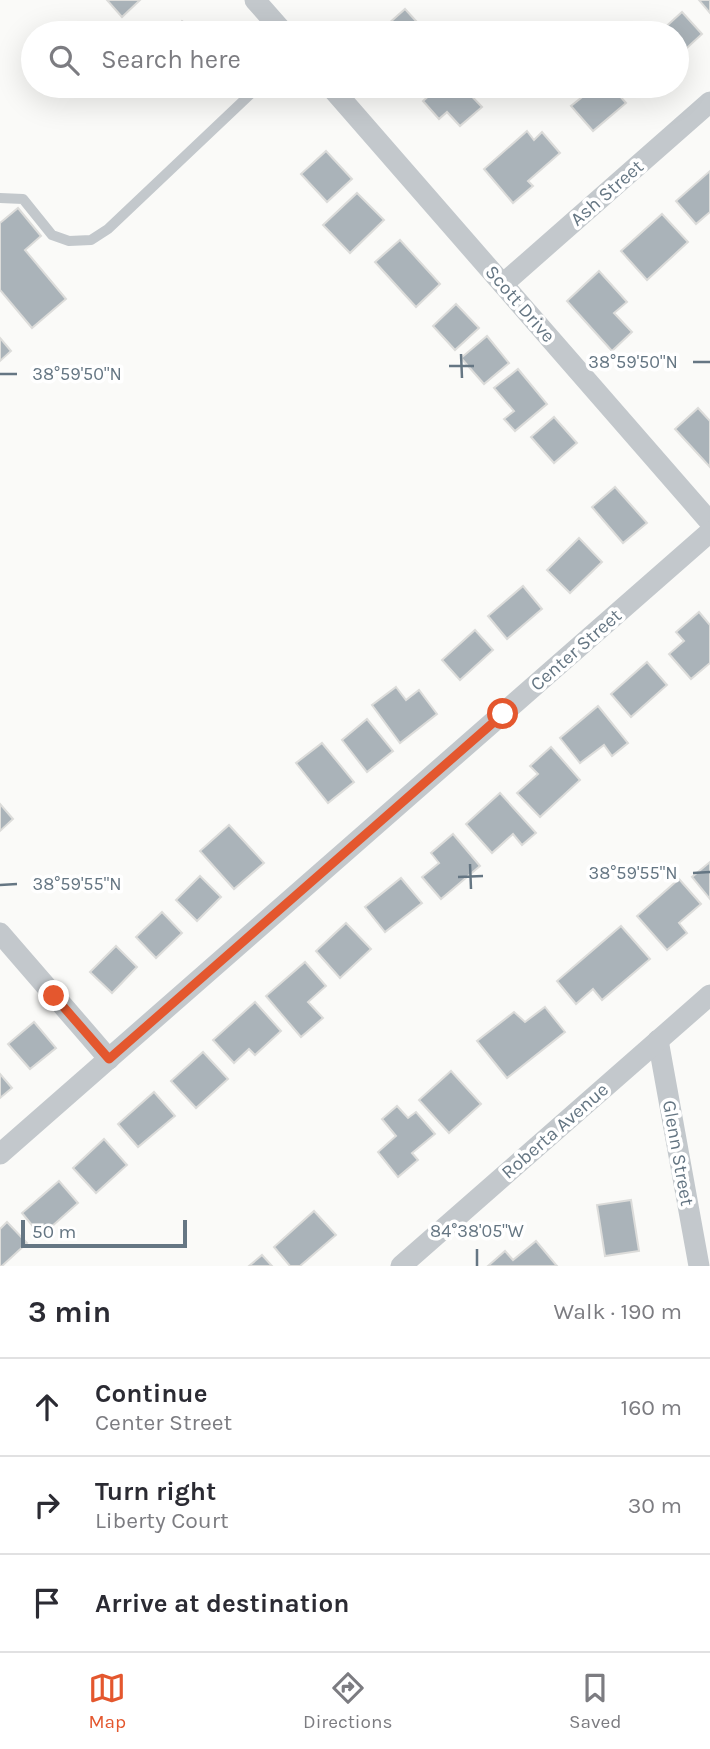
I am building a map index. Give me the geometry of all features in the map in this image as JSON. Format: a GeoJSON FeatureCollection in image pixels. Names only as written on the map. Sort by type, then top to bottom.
{"type":"FeatureCollection","features":[{"type":"Feature","properties":{"kind":"street"},"geometry":{"type":"LineString","coordinates":[[255,0],[273,21]]}},
{"type":"Feature","properties":{"kind":"street","name":"Scott Drive"},"geometry":{"type":"LineString","coordinates":[[340,98],[710,522]]}},
{"type":"Feature","properties":{"kind":"street","name":"Ash Street"},"geometry":{"type":"LineString","coordinates":[[503,284],[710,103]]}},
{"type":"Feature","properties":{"kind":"street","name":"Center Street"},"geometry":{"type":"LineString","coordinates":[[0,1154],[710,532]]}},
{"type":"Feature","properties":{"kind":"street"},"geometry":{"type":"LineString","coordinates":[[0,933],[109,1059]]}},
{"type":"Feature","properties":{"kind":"street","name":"Roberta Avenue"},"geometry":{"type":"LineString","coordinates":[[401,1266],[710,995]]}},
{"type":"Feature","properties":{"kind":"street","name":"Glenn Street"},"geometry":{"type":"LineString","coordinates":[[658,1040],[699,1266]]}},
{"type":"Feature","properties":{"kind":"lane"},"geometry":{"type":"LineString","coordinates":[[0,198],[23,199],[52,235],[69,241],[91,240],[108,229],[246,98]]}},
{"type":"Feature","properties":{"kind":"building"},"geometry":{"type":"Polygon","coordinates":[[[107,0],[140,0],[122,17],[107,0]]]}},
{"type":"Feature","properties":{"kind":"building"},"geometry":{"type":"Polygon","coordinates":[[[699,0],[710,0],[710,13],[699,0]]]}},
{"type":"Feature","properties":{"kind":"building"},"geometry":{"type":"Polygon","coordinates":[[[405,9],[416,21],[392,21],[405,9]]]}},
{"type":"Feature","properties":{"kind":"building"},"geometry":{"type":"Polygon","coordinates":[[[682,12],[702,34],[689,46],[689,21],[672,21],[682,12]]]}},
{"type":"Feature","properties":{"kind":"building"},"geometry":{"type":"Polygon","coordinates":[[[426,98],[473,98],[482,107],[460,126],[447,112],[439,119],[423,101],[426,98]]]}},
{"type":"Feature","properties":{"kind":"building"},"geometry":{"type":"Polygon","coordinates":[[[581,98],[622,98],[626,103],[593,131],[571,106],[581,98]]]}},
{"type":"Feature","properties":{"kind":"building"},"geometry":{"type":"Polygon","coordinates":[[[527,131],[534,140],[542,132],[560,153],[528,181],[533,186],[513,203],[484,169],[527,131]]]}},
{"type":"Feature","properties":{"kind":"building"},"geometry":{"type":"Polygon","coordinates":[[[326,151],[352,179],[327,202],[301,174],[326,151]]]}},
{"type":"Feature","properties":{"kind":"building"},"geometry":{"type":"Polygon","coordinates":[[[710,171],[710,212],[696,224],[676,201],[710,171]]]}},
{"type":"Feature","properties":{"kind":"building"},"geometry":{"type":"Polygon","coordinates":[[[357,193],[384,220],[350,253],[323,225],[357,193]]]}},
{"type":"Feature","properties":{"kind":"building"},"geometry":{"type":"Polygon","coordinates":[[[18,208],[41,236],[25,250],[66,299],[32,328],[0,290],[0,223],[18,208]]]}},
{"type":"Feature","properties":{"kind":"building"},"geometry":{"type":"Polygon","coordinates":[[[662,214],[688,242],[647,280],[621,251],[662,214]]]}},
{"type":"Feature","properties":{"kind":"building"},"geometry":{"type":"Polygon","coordinates":[[[400,240],[440,284],[416,307],[375,262],[400,240]]]}},
{"type":"Feature","properties":{"kind":"building"},"geometry":{"type":"Polygon","coordinates":[[[599,271],[627,302],[614,313],[632,332],[612,351],[567,301],[599,271]]]}},
{"type":"Feature","properties":{"kind":"building"},"geometry":{"type":"Polygon","coordinates":[[[456,304],[479,328],[455,350],[433,326],[456,304]]]}},
{"type":"Feature","properties":{"kind":"building"},"geometry":{"type":"Polygon","coordinates":[[[487,336],[509,363],[484,384],[461,358],[487,336]]]}},
{"type":"Feature","properties":{"kind":"building"},"geometry":{"type":"Polygon","coordinates":[[[0,338],[11,351],[0,361],[0,338]]]}},
{"type":"Feature","properties":{"kind":"building"},"geometry":{"type":"Polygon","coordinates":[[[518,369],[547,404],[515,431],[504,419],[514,411],[494,388],[518,369]]]}},
{"type":"Feature","properties":{"kind":"building"},"geometry":{"type":"Polygon","coordinates":[[[698,408],[710,421],[710,467],[675,429],[698,408]]]}},
{"type":"Feature","properties":{"kind":"building"},"geometry":{"type":"Polygon","coordinates":[[[554,417],[577,443],[554,463],[531,437],[554,417]]]}},
{"type":"Feature","properties":{"kind":"building"},"geometry":{"type":"Polygon","coordinates":[[[615,487],[647,523],[623,543],[592,507],[615,487]]]}},
{"type":"Feature","properties":{"kind":"building"},"geometry":{"type":"Polygon","coordinates":[[[579,538],[602,562],[570,593],[547,570],[579,538]]]}},
{"type":"Feature","properties":{"kind":"building"},"geometry":{"type":"Polygon","coordinates":[[[523,586],[542,609],[507,639],[488,616],[523,586]]]}},
{"type":"Feature","properties":{"kind":"building"},"geometry":{"type":"Polygon","coordinates":[[[699,612],[710,625],[710,663],[691,679],[669,654],[684,641],[676,632],[699,612]]]}},
{"type":"Feature","properties":{"kind":"building"},"geometry":{"type":"Polygon","coordinates":[[[475,630],[493,650],[460,680],[442,660],[475,630]]]}},
{"type":"Feature","properties":{"kind":"building"},"geometry":{"type":"Polygon","coordinates":[[[647,662],[667,685],[631,717],[611,694],[647,662]]]}},
{"type":"Feature","properties":{"kind":"building"},"geometry":{"type":"Polygon","coordinates":[[[396,687],[406,700],[419,690],[437,714],[400,743],[372,705],[396,687]]]}},
{"type":"Feature","properties":{"kind":"building"},"geometry":{"type":"Polygon","coordinates":[[[598,706],[628,743],[612,756],[604,745],[580,763],[560,738],[598,706]]]}},
{"type":"Feature","properties":{"kind":"building"},"geometry":{"type":"Polygon","coordinates":[[[367,719],[393,751],[367,772],[342,740],[367,719]]]}},
{"type":"Feature","properties":{"kind":"building"},"geometry":{"type":"Polygon","coordinates":[[[322,743],[354,782],[328,803],[296,763],[322,743]]]}},
{"type":"Feature","properties":{"kind":"building"},"geometry":{"type":"Polygon","coordinates":[[[551,747],[580,780],[540,817],[517,793],[538,774],[530,766],[551,747]]]}},
{"type":"Feature","properties":{"kind":"building"},"geometry":{"type":"Polygon","coordinates":[[[500,793],[536,833],[522,845],[513,834],[492,853],[466,824],[500,793]]]}},
{"type":"Feature","properties":{"kind":"building"},"geometry":{"type":"Polygon","coordinates":[[[0,804],[13,819],[0,831],[0,804]]]}},
{"type":"Feature","properties":{"kind":"building"},"geometry":{"type":"Polygon","coordinates":[[[229,825],[264,863],[234,889],[200,851],[229,825]]]}},
{"type":"Feature","properties":{"kind":"building"},"geometry":{"type":"Polygon","coordinates":[[[453,834],[480,866],[441,899],[422,877],[439,863],[431,853],[453,834]]]}},
{"type":"Feature","properties":{"kind":"building"},"geometry":{"type":"Polygon","coordinates":[[[710,862],[710,899],[692,877],[710,862]]]}},
{"type":"Feature","properties":{"kind":"building"},"geometry":{"type":"Polygon","coordinates":[[[200,876],[221,897],[197,921],[176,900],[200,876]]]}},
{"type":"Feature","properties":{"kind":"building"},"geometry":{"type":"Polygon","coordinates":[[[401,878],[422,903],[385,932],[365,907],[401,878]]]}},
{"type":"Feature","properties":{"kind":"building"},"geometry":{"type":"Polygon","coordinates":[[[679,879],[701,904],[679,923],[687,933],[667,950],[637,916],[679,879]]]}},
{"type":"Feature","properties":{"kind":"building"},"geometry":{"type":"Polygon","coordinates":[[[162,912],[182,933],[156,958],[136,937],[162,912]]]}},
{"type":"Feature","properties":{"kind":"building"},"geometry":{"type":"Polygon","coordinates":[[[346,923],[371,949],[340,978],[316,951],[346,923]]]}},
{"type":"Feature","properties":{"kind":"building"},"geometry":{"type":"Polygon","coordinates":[[[621,926],[650,959],[602,1000],[593,989],[576,1004],[557,981],[621,926]]]}},
{"type":"Feature","properties":{"kind":"building"},"geometry":{"type":"Polygon","coordinates":[[[116,946],[137,967],[112,993],[90,972],[116,946]]]}},
{"type":"Feature","properties":{"kind":"building"},"geometry":{"type":"Polygon","coordinates":[[[305,962],[326,986],[308,1002],[323,1018],[301,1037],[266,996],[305,962]]]}},
{"type":"Feature","properties":{"kind":"building"},"geometry":{"type":"Polygon","coordinates":[[[255,1002],[281,1031],[255,1055],[249,1049],[234,1063],[213,1040],[255,1002]]]}},
{"type":"Feature","properties":{"kind":"building"},"geometry":{"type":"Polygon","coordinates":[[[545,1007],[565,1032],[507,1078],[477,1041],[514,1012],[525,1022],[545,1007]]]}},
{"type":"Feature","properties":{"kind":"building"},"geometry":{"type":"Polygon","coordinates":[[[34,1022],[56,1048],[30,1069],[8,1044],[34,1022]]]}},
{"type":"Feature","properties":{"kind":"building"},"geometry":{"type":"Polygon","coordinates":[[[203,1052],[228,1079],[196,1108],[171,1081],[203,1052]]]}},
{"type":"Feature","properties":{"kind":"building"},"geometry":{"type":"Polygon","coordinates":[[[451,1071],[481,1104],[449,1133],[419,1100],[451,1071]]]}},
{"type":"Feature","properties":{"kind":"building"},"geometry":{"type":"Polygon","coordinates":[[[0,1074],[12,1088],[0,1098],[0,1074]]]}},
{"type":"Feature","properties":{"kind":"building"},"geometry":{"type":"Polygon","coordinates":[[[154,1092],[175,1116],[138,1147],[118,1124],[154,1092]]]}},
{"type":"Feature","properties":{"kind":"building"},"geometry":{"type":"Polygon","coordinates":[[[397,1106],[408,1118],[416,1112],[435,1134],[412,1153],[418,1160],[398,1177],[378,1152],[396,1136],[382,1119],[397,1106]]]}},
{"type":"Feature","properties":{"kind":"building"},"geometry":{"type":"Polygon","coordinates":[[[104,1139],[127,1165],[96,1193],[73,1168],[104,1139]]]}},
{"type":"Feature","properties":{"kind":"building"},"geometry":{"type":"Polygon","coordinates":[[[59,1181],[78,1203],[41,1236],[22,1213],[59,1181]]]}},
{"type":"Feature","properties":{"kind":"building"},"geometry":{"type":"Polygon","coordinates":[[[631,1200],[639,1251],[605,1256],[597,1205],[631,1200]]]}},
{"type":"Feature","properties":{"kind":"building"},"geometry":{"type":"Polygon","coordinates":[[[314,1211],[336,1235],[300,1266],[290,1266],[274,1247],[314,1211]]]}},
{"type":"Feature","properties":{"kind":"building"},"geometry":{"type":"Polygon","coordinates":[[[7,1222],[27,1243],[0,1266],[0,1229],[7,1222]]]}},
{"type":"Feature","properties":{"kind":"building"},"geometry":{"type":"Polygon","coordinates":[[[536,1241],[557,1266],[488,1266],[505,1251],[513,1260],[536,1241]]]}},
{"type":"Feature","properties":{"kind":"building"},"geometry":{"type":"Polygon","coordinates":[[[262,1255],[272,1266],[249,1266],[262,1255]]]}},
{"type":"Feature","properties":{"kind":"route"},"geometry":{"type":"LineString","coordinates":[[54,996],[109,1059],[503,714]]}}]}
